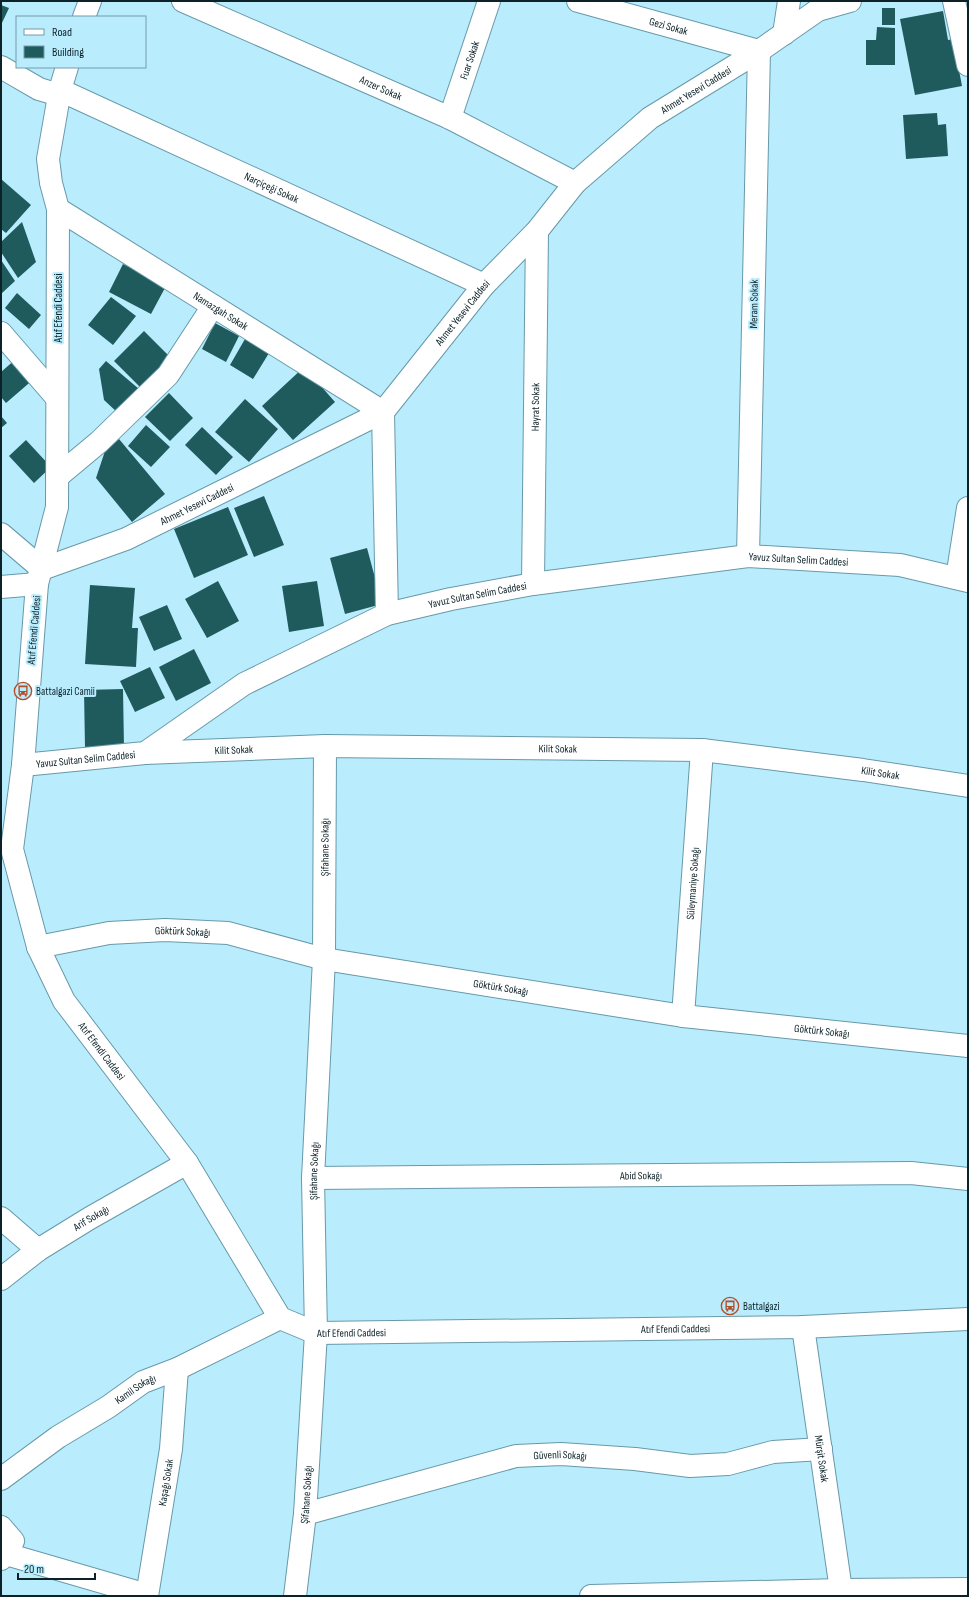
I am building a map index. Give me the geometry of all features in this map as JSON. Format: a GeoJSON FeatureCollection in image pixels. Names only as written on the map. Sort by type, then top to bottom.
{"type":"FeatureCollection","features":[{"type":"Feature","properties":{"kind":"street","name":"Anzer Sokak"},"geometry":{"type":"LineString","coordinates":[[183,1],[450,118],[575,183]]}},
{"type":"Feature","properties":{"kind":"street","name":"Fuar Sokak"},"geometry":{"type":"LineString","coordinates":[[450,118],[488,1]]}},
{"type":"Feature","properties":{"kind":"street","name":"Gezi Sokak"},"geometry":{"type":"LineString","coordinates":[[578,1],[759,51]]}},
{"type":"Feature","properties":{"kind":"street"},"geometry":{"type":"LineString","coordinates":[[784,34],[789,1]]}},
{"type":"Feature","properties":{"kind":"street","name":"Ahmet Yesevi Caddesi"},"geometry":{"type":"LineString","coordinates":[[1,588],[40,576],[126,539],[383,412],[484,285],[537,231],[575,183],[650,118],[759,51],[818,10],[850,1]]}},
{"type":"Feature","properties":{"kind":"street"},"geometry":{"type":"LineString","coordinates":[[954,1],[968,65]]}},
{"type":"Feature","properties":{"kind":"street","name":"Meram Sokak"},"geometry":{"type":"LineString","coordinates":[[748,556],[759,51]]}},
{"type":"Feature","properties":{"kind":"street","name":"Narçiçeği Sokak"},"geometry":{"type":"LineString","coordinates":[[1,67],[39,88],[59,93],[484,285]]}},
{"type":"Feature","properties":{"kind":"street","name":"Atıf Efendi Caddesi"},"geometry":{"type":"LineString","coordinates":[[67,68],[59,93],[48,159],[50,184],[58,209],[57,507],[40,576],[23,765],[6,851],[38,947],[64,1001],[187,1164],[280,1318],[316,1333],[802,1327],[968,1318]]}},
{"type":"Feature","properties":{"kind":"street","name":"Namazgah Sokak"},"geometry":{"type":"LineString","coordinates":[[58,209],[383,412]]}},
{"type":"Feature","properties":{"kind":"street","name":"Hayrat Sokak"},"geometry":{"type":"LineString","coordinates":[[533,584],[537,231]]}},
{"type":"Feature","properties":{"kind":"street"},"geometry":{"type":"LineString","coordinates":[[57,477],[99,442],[168,375],[213,306]]}},
{"type":"Feature","properties":{"kind":"street"},"geometry":{"type":"LineString","coordinates":[[1,334],[57,398]]}},
{"type":"Feature","properties":{"kind":"street"},"geometry":{"type":"LineString","coordinates":[[383,412],[387,614]]}},
{"type":"Feature","properties":{"kind":"street"},"geometry":{"type":"LineString","coordinates":[[963,579],[968,508]]}},
{"type":"Feature","properties":{"kind":"street"},"geometry":{"type":"LineString","coordinates":[[1,534],[40,576]]}},
{"type":"Feature","properties":{"kind":"street","name":"Yavuz Sultan Selim Caddesi"},"geometry":{"type":"LineString","coordinates":[[23,765],[145,753],[244,684],[334,642],[387,614],[451,599],[533,584],[748,556],[900,564],[963,579]]}},
{"type":"Feature","properties":{"kind":"street","name":"Kilit Sokak"},"geometry":{"type":"LineString","coordinates":[[145,753],[325,746],[702,750],[863,770],[968,786]]}},
{"type":"Feature","properties":{"kind":"street","name":"Şifahane Sokağı"},"geometry":{"type":"LineString","coordinates":[[295,1596],[305,1514],[316,1333],[313,1178],[324,959],[325,746]]}},
{"type":"Feature","properties":{"kind":"street","name":"Süleymaniye Sokağı"},"geometry":{"type":"LineString","coordinates":[[683,1016],[702,750]]}},
{"type":"Feature","properties":{"kind":"street","name":"Göktürk Sokağı"},"geometry":{"type":"LineString","coordinates":[[38,947],[109,933],[165,930],[228,933],[324,959],[683,1016],[968,1046]]}},
{"type":"Feature","properties":{"kind":"street","name":"Arif Sokağı"},"geometry":{"type":"LineString","coordinates":[[1,1279],[38,1250],[90,1218],[187,1164]]}},
{"type":"Feature","properties":{"kind":"street","name":"Abid Sokağı"},"geometry":{"type":"LineString","coordinates":[[313,1178],[911,1174],[968,1179]]}},
{"type":"Feature","properties":{"kind":"street"},"geometry":{"type":"LineString","coordinates":[[1,1218],[38,1250]]}},
{"type":"Feature","properties":{"kind":"street","name":"Kamil Sokağı"},"geometry":{"type":"LineString","coordinates":[[1,1479],[58,1437],[108,1407],[143,1382],[177,1369],[280,1318]]}},
{"type":"Feature","properties":{"kind":"street","name":"Mürşit Sokak"},"geometry":{"type":"LineString","coordinates":[[802,1327],[842,1590]]}},
{"type":"Feature","properties":{"kind":"street","name":"Kaşağı Sokak"},"geometry":{"type":"LineString","coordinates":[[147,1596],[171,1449],[177,1369]]}},
{"type":"Feature","properties":{"kind":"street","name":"Güvenli Sokağı"},"geometry":{"type":"LineString","coordinates":[[305,1514],[516,1456],[561,1454],[635,1459],[690,1466],[728,1464],[773,1452],[821,1449]]}},
{"type":"Feature","properties":{"kind":"street"},"geometry":{"type":"LineString","coordinates":[[1,1527],[13,1541],[4,1557],[147,1596]]}},
{"type":"Feature","properties":{"kind":"street"},"geometry":{"type":"LineString","coordinates":[[591,1596],[842,1590],[968,1589]]}},
{"type":"Feature","properties":{"kind":"building"},"geometry":{"type":"Polygon","coordinates":[[[1,5],[9,8],[1,25],[1,5]]]}},
{"type":"Feature","properties":{"kind":"building"},"geometry":{"type":"Polygon","coordinates":[[[882,8],[895,8],[895,25],[882,25],[882,8]]]}},
{"type":"Feature","properties":{"kind":"building"},"geometry":{"type":"Polygon","coordinates":[[[943,11],[948,40],[953,39],[962,86],[915,95],[900,19],[943,11]]]}},
{"type":"Feature","properties":{"kind":"building"},"geometry":{"type":"Polygon","coordinates":[[[877,27],[895,28],[895,65],[866,65],[866,40],[876,40],[877,27]]]}},
{"type":"Feature","properties":{"kind":"building"},"geometry":{"type":"Polygon","coordinates":[[[937,113],[938,125],[946,124],[948,156],[906,159],[903,115],[937,113]]]}},
{"type":"Feature","properties":{"kind":"building"},"geometry":{"type":"Polygon","coordinates":[[[1,179],[31,205],[6,233],[1,229],[1,179]]]}},
{"type":"Feature","properties":{"kind":"building"},"geometry":{"type":"Polygon","coordinates":[[[22,222],[36,262],[18,278],[1,252],[1,242],[22,222]]]}},
{"type":"Feature","properties":{"kind":"building"},"geometry":{"type":"Polygon","coordinates":[[[1,260],[15,281],[1,294],[1,260]]]}},
{"type":"Feature","properties":{"kind":"building"},"geometry":{"type":"Polygon","coordinates":[[[123,264],[166,286],[151,314],[109,292],[123,264]]]}},
{"type":"Feature","properties":{"kind":"building"},"geometry":{"type":"Polygon","coordinates":[[[17,293],[41,315],[29,329],[5,308],[17,293]]]}},
{"type":"Feature","properties":{"kind":"building"},"geometry":{"type":"Polygon","coordinates":[[[111,297],[136,316],[113,345],[88,325],[111,297]]]}},
{"type":"Feature","properties":{"kind":"building"},"geometry":{"type":"Polygon","coordinates":[[[215,323],[239,336],[226,362],[202,349],[215,323]]]}},
{"type":"Feature","properties":{"kind":"building"},"geometry":{"type":"Polygon","coordinates":[[[144,331],[170,357],[140,387],[114,361],[144,331]]]}},
{"type":"Feature","properties":{"kind":"building"},"geometry":{"type":"Polygon","coordinates":[[[245,339],[269,353],[253,379],[230,365],[245,339]]]}},
{"type":"Feature","properties":{"kind":"building"},"geometry":{"type":"Polygon","coordinates":[[[17,358],[35,378],[6,403],[1,397],[1,372],[17,358]]]}},
{"type":"Feature","properties":{"kind":"building"},"geometry":{"type":"Polygon","coordinates":[[[106,361],[139,389],[118,413],[104,400],[99,369],[106,361]]]}},
{"type":"Feature","properties":{"kind":"building"},"geometry":{"type":"Polygon","coordinates":[[[304,367],[335,402],[293,440],[262,406],[304,367]]]}},
{"type":"Feature","properties":{"kind":"building"},"geometry":{"type":"Polygon","coordinates":[[[169,393],[193,418],[170,441],[145,417],[169,393]]]}},
{"type":"Feature","properties":{"kind":"building"},"geometry":{"type":"Polygon","coordinates":[[[245,399],[278,429],[249,462],[215,432],[245,399]]]}},
{"type":"Feature","properties":{"kind":"building"},"geometry":{"type":"Polygon","coordinates":[[[1,416],[7,423],[1,428],[1,416]]]}},
{"type":"Feature","properties":{"kind":"building"},"geometry":{"type":"Polygon","coordinates":[[[146,425],[170,447],[151,467],[128,446],[146,425]]]}},
{"type":"Feature","properties":{"kind":"building"},"geometry":{"type":"Polygon","coordinates":[[[202,427],[233,457],[216,475],[185,445],[202,427]]]}},
{"type":"Feature","properties":{"kind":"building"},"geometry":{"type":"Polygon","coordinates":[[[119,439],[165,494],[132,522],[96,478],[105,451],[119,439]]]}},
{"type":"Feature","properties":{"kind":"building"},"geometry":{"type":"Polygon","coordinates":[[[26,440],[51,467],[34,483],[9,456],[26,440]]]}},
{"type":"Feature","properties":{"kind":"building"},"geometry":{"type":"Polygon","coordinates":[[[264,496],[284,545],[254,557],[234,508],[264,496]]]}},
{"type":"Feature","properties":{"kind":"building"},"geometry":{"type":"Polygon","coordinates":[[[228,507],[248,555],[194,578],[174,529],[228,507]]]}},
{"type":"Feature","properties":{"kind":"building"},"geometry":{"type":"Polygon","coordinates":[[[367,548],[382,604],[345,614],[330,558],[367,548]]]}},
{"type":"Feature","properties":{"kind":"building"},"geometry":{"type":"Polygon","coordinates":[[[218,581],[239,621],[207,638],[185,599],[218,581]]]}},
{"type":"Feature","properties":{"kind":"building"},"geometry":{"type":"Polygon","coordinates":[[[317,581],[324,626],[289,632],[282,586],[317,581]]]}},
{"type":"Feature","properties":{"kind":"building"},"geometry":{"type":"Polygon","coordinates":[[[90,585],[135,588],[132,628],[138,628],[136,667],[85,664],[90,585]]]}},
{"type":"Feature","properties":{"kind":"building"},"geometry":{"type":"Polygon","coordinates":[[[167,605],[182,639],[154,651],[139,617],[167,605]]]}},
{"type":"Feature","properties":{"kind":"building"},"geometry":{"type":"Polygon","coordinates":[[[194,649],[211,683],[176,701],[159,667],[194,649]]]}},
{"type":"Feature","properties":{"kind":"building"},"geometry":{"type":"Polygon","coordinates":[[[150,667],[165,698],[135,712],[120,681],[150,667]]]}},
{"type":"Feature","properties":{"kind":"building"},"geometry":{"type":"Polygon","coordinates":[[[123,689],[124,748],[85,748],[84,690],[123,689]]]}},
{"type":"Feature","properties":{"kind":"place","name":"Battalgazi Camii"},"geometry":{"type":"Point","coordinates":[23,691]}},
{"type":"Feature","properties":{"kind":"place","name":"Battalgazi"},"geometry":{"type":"Point","coordinates":[730,1306]}}]}
